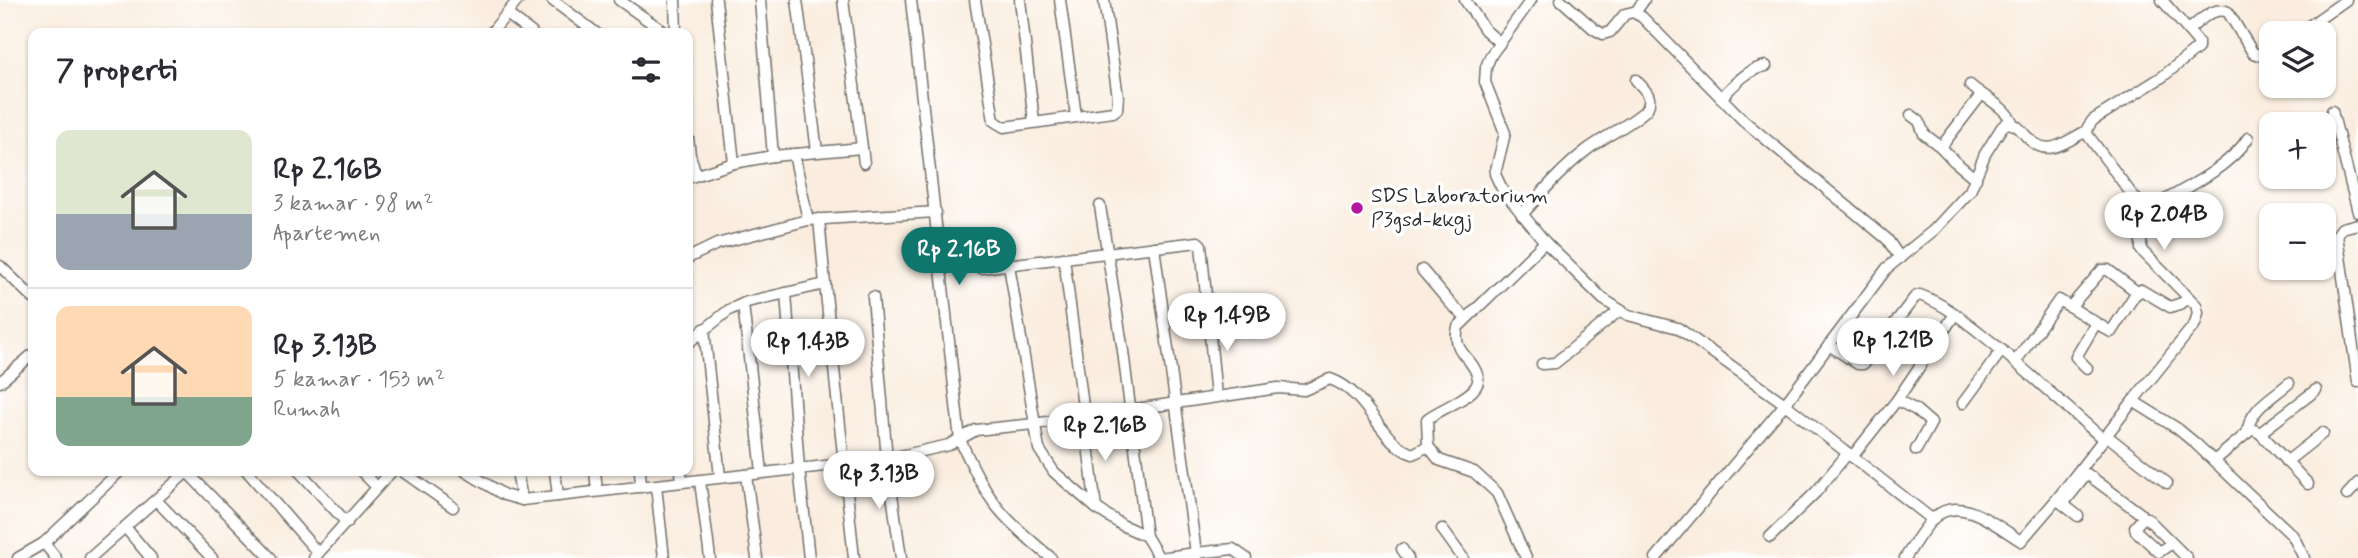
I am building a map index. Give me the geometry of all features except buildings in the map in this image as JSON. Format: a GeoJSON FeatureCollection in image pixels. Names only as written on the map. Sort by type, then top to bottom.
{"type":"FeatureCollection","features":[{"type":"Feature","properties":{"kind":"street"},"geometry":{"type":"LineString","coordinates":[[495,28],[518,0]]}},
{"type":"Feature","properties":{"kind":"street"},"geometry":{"type":"LineString","coordinates":[[552,0],[589,28]]}},
{"type":"Feature","properties":{"kind":"street"},"geometry":{"type":"LineString","coordinates":[[675,0],[676,28]]}},
{"type":"Feature","properties":{"kind":"street"},"geometry":{"type":"LineString","coordinates":[[716,0],[734,163]]}},
{"type":"Feature","properties":{"kind":"street"},"geometry":{"type":"LineString","coordinates":[[760,0],[773,156]]}},
{"type":"Feature","properties":{"kind":"street"},"geometry":{"type":"LineString","coordinates":[[797,0],[817,151]]}},
{"type":"Feature","properties":{"kind":"street"},"geometry":{"type":"LineString","coordinates":[[843,0],[864,163]]}},
{"type":"Feature","properties":{"kind":"street"},"geometry":{"type":"LineString","coordinates":[[911,0],[960,440],[986,491],[998,508],[1051,558]]}},
{"type":"Feature","properties":{"kind":"street"},"geometry":{"type":"LineString","coordinates":[[975,0],[994,121],[1004,127],[1113,112],[1118,106],[1104,0]]}},
{"type":"Feature","properties":{"kind":"street"},"geometry":{"type":"LineString","coordinates":[[1020,0],[1034,122]]}},
{"type":"Feature","properties":{"kind":"street"},"geometry":{"type":"LineString","coordinates":[[1060,0],[1076,116]]}},
{"type":"Feature","properties":{"kind":"street"},"geometry":{"type":"LineString","coordinates":[[1465,0],[1485,30],[1500,43]]}},
{"type":"Feature","properties":{"kind":"street"},"geometry":{"type":"LineString","coordinates":[[1531,0],[1487,61],[1485,73],[1485,82],[1505,133],[1495,174],[1497,182],[1522,215],[1545,242],[1603,299],[1639,319],[1678,328],[1785,404],[1933,520]]}},
{"type":"Feature","properties":{"kind":"street"},"geometry":{"type":"LineString","coordinates":[[1561,0],[1603,34],[1610,32],[1625,14],[1635,13],[1642,17],[1744,121],[1887,239],[1900,258]]}},
{"type":"Feature","properties":{"kind":"street"},"geometry":{"type":"LineString","coordinates":[[1635,13],[1644,0]]}},
{"type":"Feature","properties":{"kind":"street"},"geometry":{"type":"LineString","coordinates":[[1970,85],[2004,111],[2012,124],[2029,139],[2043,149],[2053,149],[2087,131],[2093,120],[2162,77],[2196,51],[2198,42],[2162,0]]}},
{"type":"Feature","properties":{"kind":"street"},"geometry":{"type":"LineString","coordinates":[[2316,21],[2346,0]]}},
{"type":"Feature","properties":{"kind":"street"},"geometry":{"type":"LineString","coordinates":[[622,1],[659,28]]}},
{"type":"Feature","properties":{"kind":"street"},"geometry":{"type":"LineString","coordinates":[[2188,30],[2217,9],[2223,9],[2228,12],[2253,53],[2259,55]]}},
{"type":"Feature","properties":{"kind":"street"},"geometry":{"type":"LineString","coordinates":[[507,15],[525,28]]}},
{"type":"Feature","properties":{"kind":"street"},"geometry":{"type":"LineString","coordinates":[[1721,98],[1744,76],[1766,66]]}},
{"type":"Feature","properties":{"kind":"street"},"geometry":{"type":"LineString","coordinates":[[1522,215],[1545,188],[1587,150],[1647,109],[1649,96],[1636,80]]}},
{"type":"Feature","properties":{"kind":"street"},"geometry":{"type":"LineString","coordinates":[[1941,147],[1981,96]]}},
{"type":"Feature","properties":{"kind":"street"},"geometry":{"type":"LineString","coordinates":[[2332,111],[2358,212]]}},
{"type":"Feature","properties":{"kind":"street"},"geometry":{"type":"LineString","coordinates":[[1911,115],[1919,121],[1924,134],[1976,179]]}},
{"type":"Feature","properties":{"kind":"street"},"geometry":{"type":"LineString","coordinates":[[1656,558],[1785,404],[1881,276],[1934,230],[1970,191],[1985,153],[2002,127],[2007,123],[2012,124]]}},
{"type":"Feature","properties":{"kind":"street"},"geometry":{"type":"LineString","coordinates":[[2060,501],[2104,437],[2195,324],[2198,309],[2141,250],[2141,239],[2148,218],[2146,211],[2087,131]]}},
{"type":"Feature","properties":{"kind":"street"},"geometry":{"type":"LineString","coordinates":[[2146,211],[2215,171],[2237,152],[2248,138]]}},
{"type":"Feature","properties":{"kind":"street"},"geometry":{"type":"LineString","coordinates":[[693,176],[734,163],[773,156],[862,148]]}},
{"type":"Feature","properties":{"kind":"street"},"geometry":{"type":"LineString","coordinates":[[794,154],[813,219],[825,284],[854,558]]}},
{"type":"Feature","properties":{"kind":"street"},"geometry":{"type":"LineString","coordinates":[[1100,206],[1131,409],[1146,536],[1159,558],[1196,556],[1233,549],[1246,558]]}},
{"type":"Feature","properties":{"kind":"street"},"geometry":{"type":"LineString","coordinates":[[693,253],[813,219],[936,212]]}},
{"type":"Feature","properties":{"kind":"street"},"geometry":{"type":"LineString","coordinates":[[2358,224],[2342,228],[2337,235],[2358,382]]}},
{"type":"Feature","properties":{"kind":"street"},"geometry":{"type":"LineString","coordinates":[[981,268],[1195,241],[1201,245],[1216,396]]}},
{"type":"Feature","properties":{"kind":"street"},"geometry":{"type":"LineString","coordinates":[[1526,558],[1497,494],[1474,472],[1439,460],[1428,446],[1427,419],[1470,394],[1478,385],[1475,372],[1458,348],[1458,327],[1545,242]]}},
{"type":"Feature","properties":{"kind":"street"},"geometry":{"type":"LineString","coordinates":[[1154,247],[1196,556]]}},
{"type":"Feature","properties":{"kind":"street"},"geometry":{"type":"LineString","coordinates":[[1065,258],[1096,508]]}},
{"type":"Feature","properties":{"kind":"street"},"geometry":{"type":"LineString","coordinates":[[1009,265],[1034,424],[1039,449],[1045,461],[1096,508],[1122,525],[1146,536]]}},
{"type":"Feature","properties":{"kind":"street"},"geometry":{"type":"LineString","coordinates":[[0,266],[28,293]]}},
{"type":"Feature","properties":{"kind":"street"},"geometry":{"type":"LineString","coordinates":[[1422,270],[1466,318]]}},
{"type":"Feature","properties":{"kind":"street"},"geometry":{"type":"LineString","coordinates":[[2071,306],[2102,270],[2108,270],[2137,292],[2146,292],[2166,305],[2173,307],[2188,298]]}},
{"type":"Feature","properties":{"kind":"street"},"geometry":{"type":"LineString","coordinates":[[693,339],[729,310],[743,304],[825,284]]}},
{"type":"Feature","properties":{"kind":"street"},"geometry":{"type":"LineString","coordinates":[[2016,361],[2057,301],[2061,300],[2108,331],[2113,331],[2137,292]]}},
{"type":"Feature","properties":{"kind":"street"},"geometry":{"type":"LineString","coordinates":[[786,293],[799,468],[809,558]]}},
{"type":"Feature","properties":{"kind":"street"},"geometry":{"type":"LineString","coordinates":[[1829,345],[1858,364],[1863,364],[1914,298],[1920,295],[1933,299],[2016,361],[2104,437],[2167,483]]}},
{"type":"Feature","properties":{"kind":"street"},"geometry":{"type":"LineString","coordinates":[[873,298],[887,459],[901,558]]}},
{"type":"Feature","properties":{"kind":"street"},"geometry":{"type":"LineString","coordinates":[[743,304],[762,472]]}},
{"type":"Feature","properties":{"kind":"street"},"geometry":{"type":"LineString","coordinates":[[1542,364],[1552,364],[1567,355],[1620,310]]}},
{"type":"Feature","properties":{"kind":"street"},"geometry":{"type":"LineString","coordinates":[[1770,537],[1816,492],[1897,400],[1955,314]]}},
{"type":"Feature","properties":{"kind":"street"},"geometry":{"type":"LineString","coordinates":[[2087,368],[2076,357],[2096,323]]}},
{"type":"Feature","properties":{"kind":"street"},"geometry":{"type":"LineString","coordinates":[[704,329],[720,477]]}},
{"type":"Feature","properties":{"kind":"street"},"geometry":{"type":"LineString","coordinates":[[1963,403],[2002,351]]}},
{"type":"Feature","properties":{"kind":"street"},"geometry":{"type":"LineString","coordinates":[[0,382],[28,358]]}},
{"type":"Feature","properties":{"kind":"street"},"geometry":{"type":"LineString","coordinates":[[473,476],[504,495],[522,500],[700,481],[887,459],[948,445],[976,430],[1131,409],[1173,398],[1278,388],[1304,390],[1331,379],[1365,404],[1402,450],[1413,454],[1428,446]]}},
{"type":"Feature","properties":{"kind":"street"},"geometry":{"type":"LineString","coordinates":[[2247,433],[2256,410],[2289,383]]}},
{"type":"Feature","properties":{"kind":"street"},"geometry":{"type":"LineString","coordinates":[[2260,433],[2316,390]]}},
{"type":"Feature","properties":{"kind":"street"},"geometry":{"type":"LineString","coordinates":[[1897,400],[1916,410],[1931,423],[1916,450]]}},
{"type":"Feature","properties":{"kind":"street"},"geometry":{"type":"LineString","coordinates":[[2133,401],[2178,429],[2214,461],[2293,536],[2304,558]]}},
{"type":"Feature","properties":{"kind":"street"},"geometry":{"type":"LineString","coordinates":[[2214,461],[2252,429],[2260,433],[2308,484]]}},
{"type":"Feature","properties":{"kind":"street"},"geometry":{"type":"LineString","coordinates":[[2286,462],[2323,433]]}},
{"type":"Feature","properties":{"kind":"street"},"geometry":{"type":"LineString","coordinates":[[1905,558],[1933,520],[1950,509],[1967,510],[2021,541],[2087,474],[2141,514]]}},
{"type":"Feature","properties":{"kind":"street"},"geometry":{"type":"LineString","coordinates":[[746,475],[757,558]]}},
{"type":"Feature","properties":{"kind":"street"},"geometry":{"type":"LineString","coordinates":[[18,558],[44,543],[115,476]]}},
{"type":"Feature","properties":{"kind":"street"},"geometry":{"type":"LineString","coordinates":[[90,558],[182,476]]}},
{"type":"Feature","properties":{"kind":"street"},"geometry":{"type":"LineString","coordinates":[[192,476],[271,558]]}},
{"type":"Feature","properties":{"kind":"street"},"geometry":{"type":"LineString","coordinates":[[251,476],[316,556],[387,476]]}},
{"type":"Feature","properties":{"kind":"street"},"geometry":{"type":"LineString","coordinates":[[304,476],[346,523]]}},
{"type":"Feature","properties":{"kind":"street"},"geometry":{"type":"LineString","coordinates":[[366,476],[377,487]]}},
{"type":"Feature","properties":{"kind":"street"},"geometry":{"type":"LineString","coordinates":[[409,476],[453,507]]}},
{"type":"Feature","properties":{"kind":"street"},"geometry":{"type":"LineString","coordinates":[[518,476],[522,500]]}},
{"type":"Feature","properties":{"kind":"street"},"geometry":{"type":"LineString","coordinates":[[556,476],[558,496]]}},
{"type":"Feature","properties":{"kind":"street"},"geometry":{"type":"LineString","coordinates":[[596,476],[597,491]]}},
{"type":"Feature","properties":{"kind":"street"},"geometry":{"type":"LineString","coordinates":[[640,476],[641,486]]}},
{"type":"Feature","properties":{"kind":"street"},"geometry":{"type":"LineString","coordinates":[[681,476],[682,482]]}},
{"type":"Feature","properties":{"kind":"street"},"geometry":{"type":"LineString","coordinates":[[700,481],[710,558]]}},
{"type":"Feature","properties":{"kind":"street"},"geometry":{"type":"LineString","coordinates":[[2347,495],[2358,483]]}},
{"type":"Feature","properties":{"kind":"street"},"geometry":{"type":"LineString","coordinates":[[656,485],[664,558]]}},
{"type":"Feature","properties":{"kind":"street"},"geometry":{"type":"LineString","coordinates":[[156,500],[212,558]]}},
{"type":"Feature","properties":{"kind":"street"},"geometry":{"type":"LineString","coordinates":[[2060,501],[2078,516]]}},
{"type":"Feature","properties":{"kind":"street"},"geometry":{"type":"LineString","coordinates":[[125,527],[151,558]]}},
{"type":"Feature","properties":{"kind":"street"},"geometry":{"type":"LineString","coordinates":[[1442,529],[1463,558]]}},
{"type":"Feature","properties":{"kind":"street"},"geometry":{"type":"LineString","coordinates":[[44,543],[56,558]]}},
{"type":"Feature","properties":{"kind":"street"},"geometry":{"type":"LineString","coordinates":[[2172,543],[2187,558]]}},
{"type":"Feature","properties":{"kind":"place","name":"SDS Laboratorium P3gsd-kkgj"},"geometry":{"type":"Point","coordinates":[1357,208]}}]}
